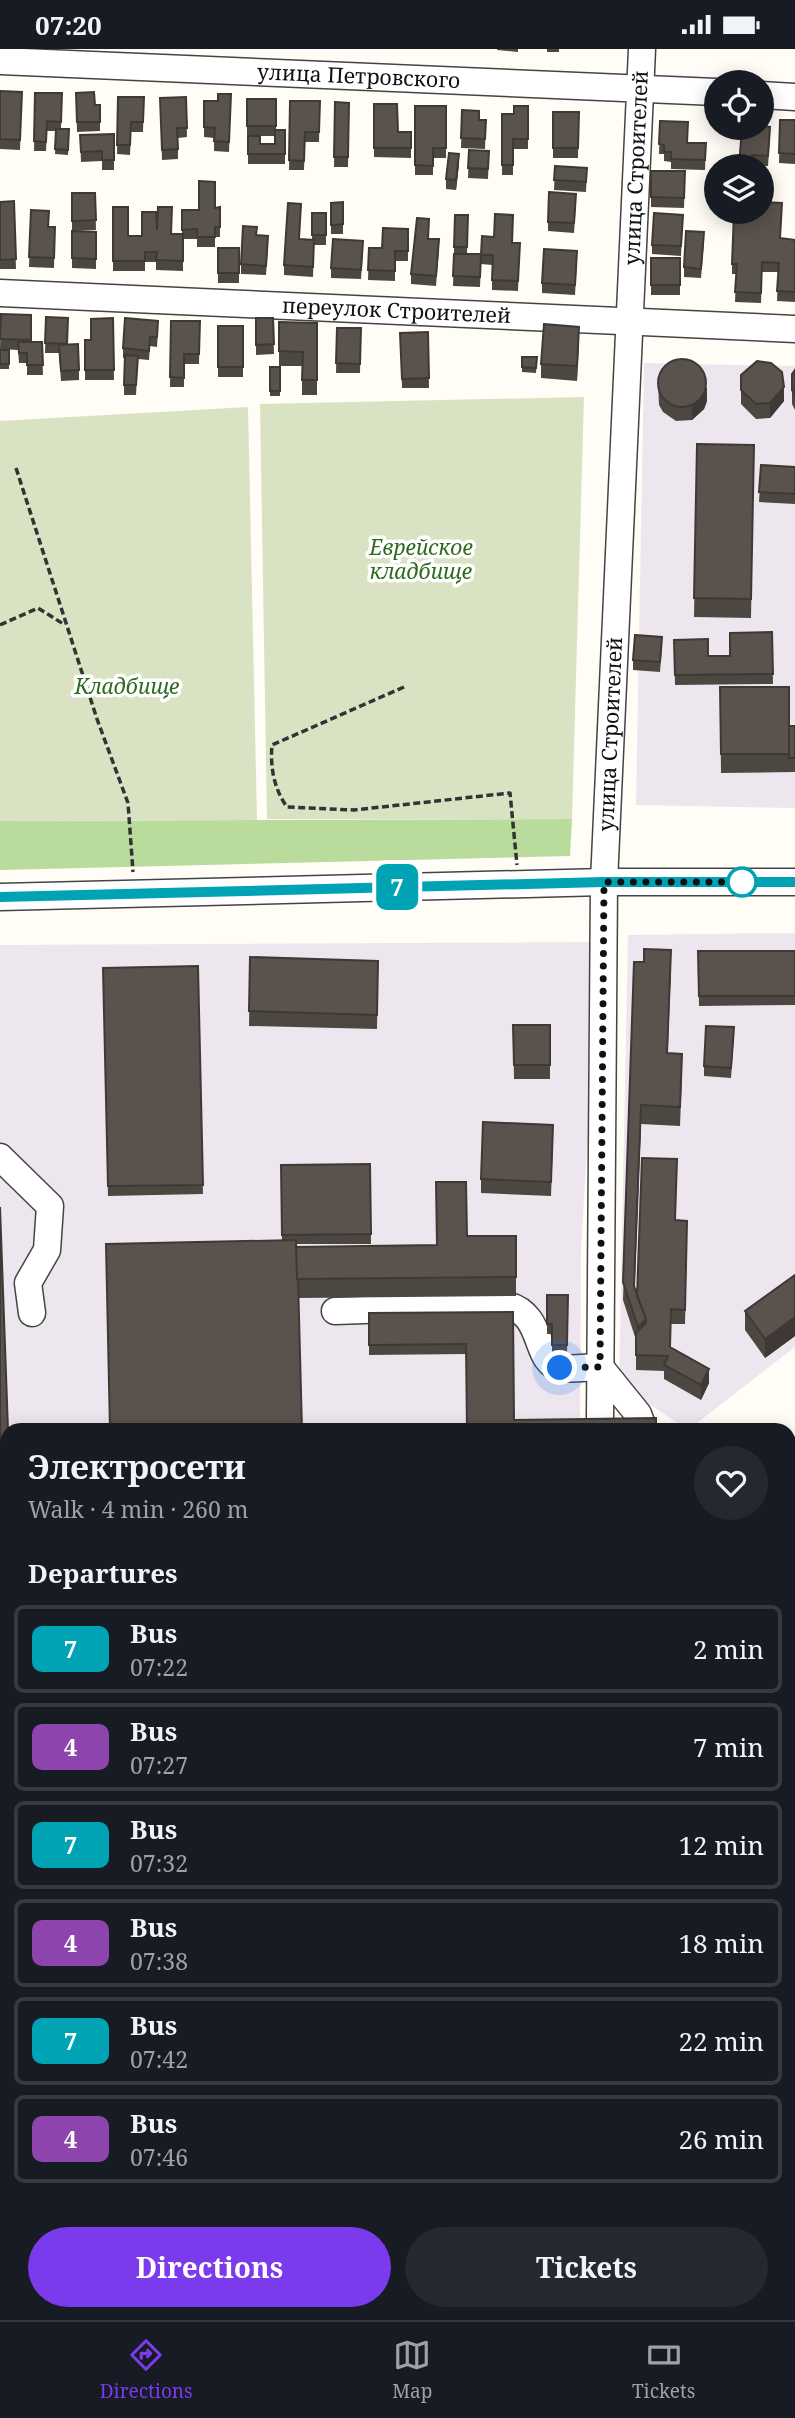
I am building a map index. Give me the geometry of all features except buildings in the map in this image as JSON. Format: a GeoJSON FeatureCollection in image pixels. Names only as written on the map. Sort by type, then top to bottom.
{"type":"FeatureCollection","features":[{"type":"Feature","properties":{"kind":"street","name":"улица Строителей"},"geometry":{"type":"LineString","coordinates":[[600,1418],[604,882],[642,49]]}},
{"type":"Feature","properties":{"kind":"street","name":"улица Петровского"},"geometry":{"type":"LineString","coordinates":[[0,61],[245,61],[704,91]]}},
{"type":"Feature","properties":{"kind":"street"},"geometry":{"type":"LineString","coordinates":[[774,96],[795,97]]}},
{"type":"Feature","properties":{"kind":"street","name":"переулок Строителей"},"geometry":{"type":"LineString","coordinates":[[0,293],[795,329]]}},
{"type":"Feature","properties":{"kind":"street"},"geometry":{"type":"LineString","coordinates":[[0,897],[604,882],[795,882]]}},
{"type":"Feature","properties":{"kind":"street"},"geometry":{"type":"LineString","coordinates":[[0,1157],[50,1206],[47,1250],[28,1283],[32,1313]]}},
{"type":"Feature","properties":{"kind":"street"},"geometry":{"type":"LineString","coordinates":[[335,1311],[508,1305],[528,1314],[550,1362],[560,1368],[600,1367],[638,1414],[641,1423]]}},
{"type":"Feature","properties":{"kind":"path"},"geometry":{"type":"LineString","coordinates":[[16,468],[66,626],[128,803],[133,872]]}},
{"type":"Feature","properties":{"kind":"path"},"geometry":{"type":"LineString","coordinates":[[0,625],[38,608],[66,626]]}},
{"type":"Feature","properties":{"kind":"path"},"geometry":{"type":"LineString","coordinates":[[404,687],[272,745],[271,760],[277,794],[287,807],[354,810],[510,793],[519,884]]}},
{"type":"Feature","properties":{"kind":"shaded area"},"geometry":{"type":"Polygon","coordinates":[[[644,363],[795,366],[795,808],[636,805],[644,363]]]}},
{"type":"Feature","properties":{"kind":"shaded area"},"geometry":{"type":"Polygon","coordinates":[[[795,933],[795,1347],[697,1423],[678,1423],[619,1384],[628,935],[795,933]]]}},
{"type":"Feature","properties":{"kind":"shaded area"},"geometry":{"type":"Polygon","coordinates":[[[599,942],[581,1250],[580,1423],[0,1423],[0,945],[599,942]]]}},
{"type":"Feature","properties":{"kind":"green space","name":"Еврейское кладбище"},"geometry":{"type":"Polygon","coordinates":[[[584,397],[572,819],[267,819],[260,404],[584,397]]]}},
{"type":"Feature","properties":{"kind":"green space","name":"Кладбище"},"geometry":{"type":"Polygon","coordinates":[[[248,407],[257,820],[0,821],[0,421],[248,407]]]}},
{"type":"Feature","properties":{"kind":"green space"},"geometry":{"type":"Polygon","coordinates":[[[572,819],[570,856],[0,870],[0,821],[572,819]]]}},
{"type":"Feature","properties":{"kind":"bus line","name":"7"},"geometry":{"type":"LineString","coordinates":[[0,897],[604,882],[795,882]]}},
{"type":"Feature","properties":{"kind":"route"},"geometry":{"type":"LineString","coordinates":[[560,1368],[600,1367],[604,882],[742,882]]}}]}
